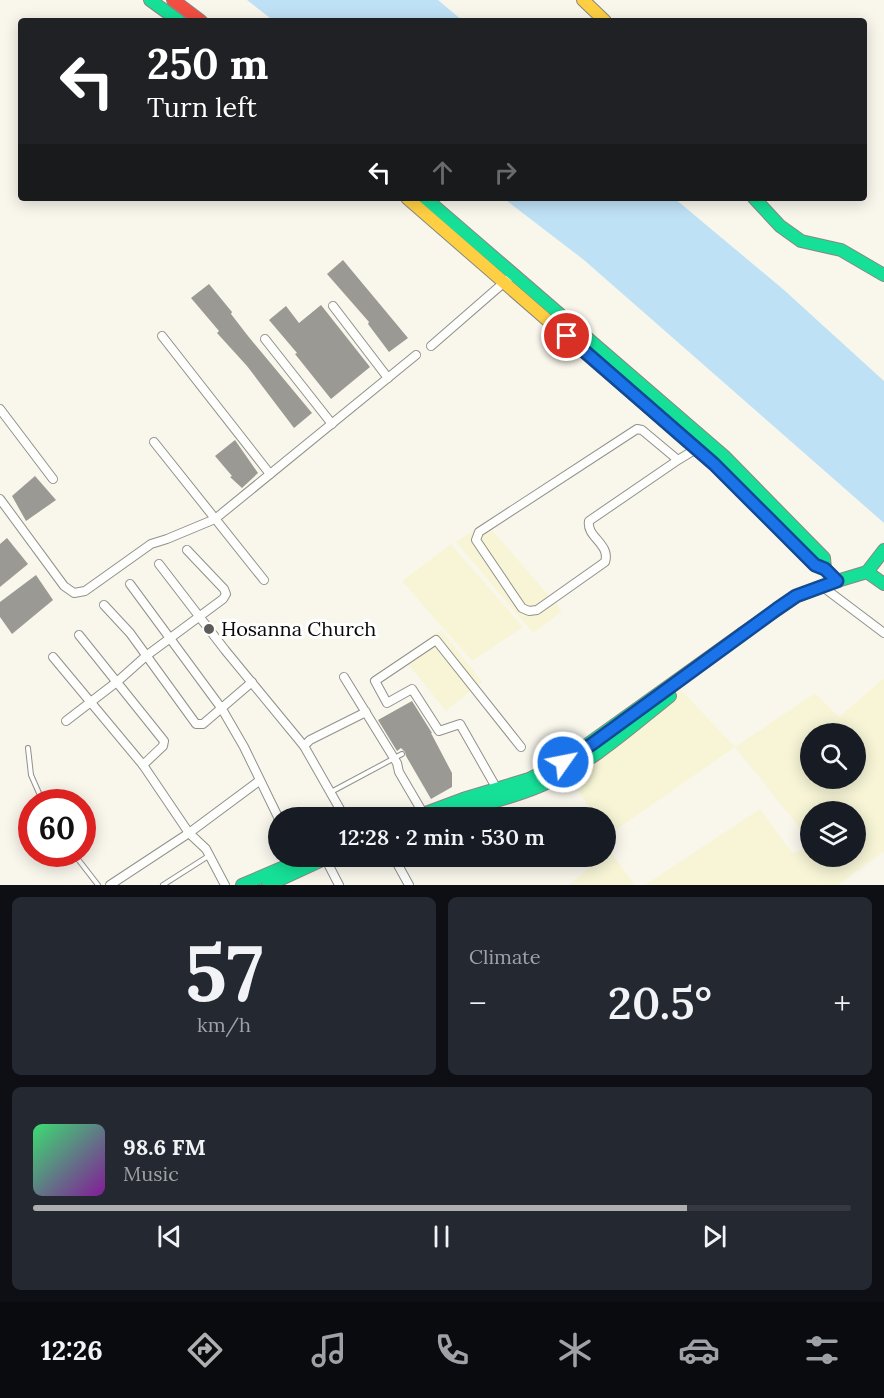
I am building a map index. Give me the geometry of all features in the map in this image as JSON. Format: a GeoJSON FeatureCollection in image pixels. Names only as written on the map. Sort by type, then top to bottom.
{"type":"FeatureCollection","features":[{"type":"Feature","properties":{"kind":"main road"},"geometry":{"type":"LineString","coordinates":[[150,0],[175,18]]}},
{"type":"Feature","properties":{"kind":"main road"},"geometry":{"type":"LineString","coordinates":[[173,0],[197,18]]}},
{"type":"Feature","properties":{"kind":"main road"},"geometry":{"type":"LineString","coordinates":[[583,0],[602,18]]}},
{"type":"Feature","properties":{"kind":"main road"},"geometry":{"type":"LineString","coordinates":[[412,201],[509,279],[664,413],[724,456],[824,558],[825,569]]}},
{"type":"Feature","properties":{"kind":"main road"},"geometry":{"type":"LineString","coordinates":[[428,201],[509,279]]}},
{"type":"Feature","properties":{"kind":"main road"},"geometry":{"type":"LineString","coordinates":[[757,201],[780,226],[801,241],[841,250],[884,275]]}},
{"type":"Feature","properties":{"kind":"main road"},"geometry":{"type":"LineString","coordinates":[[664,413],[696,448],[815,565],[825,569],[837,581]]}},
{"type":"Feature","properties":{"kind":"main road"},"geometry":{"type":"LineString","coordinates":[[442,807],[529,779],[563,762],[592,744],[796,596],[867,572],[884,550]]}},
{"type":"Feature","properties":{"kind":"main road"},"geometry":{"type":"LineString","coordinates":[[867,572],[884,584]]}},
{"type":"Feature","properties":{"kind":"main road"},"geometry":{"type":"LineString","coordinates":[[472,807],[527,790],[556,778],[644,717],[800,601],[804,594]]}},
{"type":"Feature","properties":{"kind":"main road"},"geometry":{"type":"LineString","coordinates":[[242,885],[283,867]]}},
{"type":"Feature","properties":{"kind":"main road"},"geometry":{"type":"LineString","coordinates":[[268,885],[306,867]]}},
{"type":"Feature","properties":{"kind":"street"},"geometry":{"type":"LineString","coordinates":[[431,346],[509,279]]}},
{"type":"Feature","properties":{"kind":"street"},"geometry":{"type":"LineString","coordinates":[[333,306],[388,378]]}},
{"type":"Feature","properties":{"kind":"street"},"geometry":{"type":"LineString","coordinates":[[162,336],[270,474]]}},
{"type":"Feature","properties":{"kind":"street"},"geometry":{"type":"LineString","coordinates":[[265,339],[332,424]]}},
{"type":"Feature","properties":{"kind":"street"},"geometry":{"type":"LineString","coordinates":[[0,499],[64,586],[74,593],[86,591],[152,544],[215,519],[416,355]]}},
{"type":"Feature","properties":{"kind":"street"},"geometry":{"type":"LineString","coordinates":[[0,409],[53,479]]}},
{"type":"Feature","properties":{"kind":"street"},"geometry":{"type":"LineString","coordinates":[[678,460],[642,430],[637,429],[479,532],[476,540],[522,608],[529,611],[537,610],[605,562],[606,549],[589,529],[589,521],[696,448]]}},
{"type":"Feature","properties":{"kind":"street"},"geometry":{"type":"LineString","coordinates":[[154,442],[264,580]]}},
{"type":"Feature","properties":{"kind":"street"},"geometry":{"type":"LineString","coordinates":[[66,721],[146,656],[223,599],[226,594],[224,589],[187,550]]}},
{"type":"Feature","properties":{"kind":"street"},"geometry":{"type":"LineString","coordinates":[[159,564],[304,746],[339,807]]}},
{"type":"Feature","properties":{"kind":"street"},"geometry":{"type":"LineString","coordinates":[[130,584],[172,638],[222,709],[244,747],[273,807]]}},
{"type":"Feature","properties":{"kind":"street"},"geometry":{"type":"LineString","coordinates":[[823,587],[884,633]]}},
{"type":"Feature","properties":{"kind":"street"},"geometry":{"type":"LineString","coordinates":[[104,605],[130,633],[196,724],[202,724],[222,709],[252,682]]}},
{"type":"Feature","properties":{"kind":"street"},"geometry":{"type":"LineString","coordinates":[[79,635],[164,741],[163,746],[143,765]]}},
{"type":"Feature","properties":{"kind":"street"},"geometry":{"type":"LineString","coordinates":[[497,789],[460,724],[439,731],[412,689],[387,703],[375,681],[436,640],[521,747]]}},
{"type":"Feature","properties":{"kind":"street"},"geometry":{"type":"LineString","coordinates":[[53,657],[143,765],[189,833],[210,855],[225,885]]}},
{"type":"Feature","properties":{"kind":"street"},"geometry":{"type":"LineString","coordinates":[[344,677],[398,756],[399,772],[414,807]]}},
{"type":"Feature","properties":{"kind":"street"},"geometry":{"type":"LineString","coordinates":[[304,746],[310,740],[366,712]]}},
{"type":"Feature","properties":{"kind":"street"},"geometry":{"type":"LineString","coordinates":[[110,885],[189,833],[259,781]]}},
{"type":"Feature","properties":{"kind":"street"},"geometry":{"type":"LineString","coordinates":[[331,867],[339,885]]}},
{"type":"Feature","properties":{"kind":"street"},"geometry":{"type":"LineString","coordinates":[[399,867],[410,885]]}},
{"type":"Feature","properties":{"kind":"lane"},"geometry":{"type":"LineString","coordinates":[[28,748],[31,775],[37,789]]}},
{"type":"Feature","properties":{"kind":"lane"},"geometry":{"type":"LineString","coordinates":[[330,792],[398,756]]}},
{"type":"Feature","properties":{"kind":"lane"},"geometry":{"type":"LineString","coordinates":[[163,885],[210,855]]}},
{"type":"Feature","properties":{"kind":"lane"},"geometry":{"type":"LineString","coordinates":[[84,867],[98,885]]}},
{"type":"Feature","properties":{"kind":"shaded area"},"geometry":{"type":"Polygon","coordinates":[[[485,522],[562,611],[533,633],[456,542],[485,522]]]}},
{"type":"Feature","properties":{"kind":"shaded area"},"geometry":{"type":"Polygon","coordinates":[[[451,544],[523,627],[472,661],[402,581],[451,544]]]}},
{"type":"Feature","properties":{"kind":"shaded area"},"geometry":{"type":"Polygon","coordinates":[[[441,630],[482,682],[446,711],[404,659],[441,630]]]}},
{"type":"Feature","properties":{"kind":"shaded area"},"geometry":{"type":"Polygon","coordinates":[[[884,678],[883,852],[866,864],[866,801],[800,801],[800,828],[735,747],[815,693],[839,717],[884,678]]]}},
{"type":"Feature","properties":{"kind":"shaded area"},"geometry":{"type":"Polygon","coordinates":[[[680,689],[735,747],[616,830],[616,807],[589,807],[563,767],[680,689]]]}},
{"type":"Feature","properties":{"kind":"shaded area"},"geometry":{"type":"Polygon","coordinates":[[[760,809],[793,854],[800,850],[800,867],[863,867],[838,885],[645,885],[760,809]]]}},
{"type":"Feature","properties":{"kind":"shaded area"},"geometry":{"type":"Polygon","coordinates":[[[616,859],[635,885],[569,885],[590,867],[616,867],[616,859]]]}},
{"type":"Feature","properties":{"kind":"water"},"geometry":{"type":"Polygon","coordinates":[[[247,0],[438,0],[459,18],[270,18],[247,0]]]}},
{"type":"Feature","properties":{"kind":"water"},"geometry":{"type":"Polygon","coordinates":[[[507,201],[678,201],[784,290],[884,381],[884,523],[584,260],[507,201]]]}},
{"type":"Feature","properties":{"kind":"building"},"geometry":{"type":"Polygon","coordinates":[[[343,260],[408,338],[389,352],[368,324],[369,322],[327,274],[343,260]]]}},
{"type":"Feature","properties":{"kind":"building"},"geometry":{"type":"Polygon","coordinates":[[[209,284],[248,336],[312,413],[294,428],[191,298],[209,284]]]}},
{"type":"Feature","properties":{"kind":"building"},"geometry":{"type":"Polygon","coordinates":[[[321,305],[370,367],[331,399],[269,320],[286,306],[299,323],[321,305]]]}},
{"type":"Feature","properties":{"kind":"building"},"geometry":{"type":"Polygon","coordinates":[[[235,440],[258,473],[242,488],[230,477],[232,476],[215,456],[235,440]]]}},
{"type":"Feature","properties":{"kind":"building"},"geometry":{"type":"Polygon","coordinates":[[[35,476],[56,500],[26,521],[12,496],[35,476]]]}},
{"type":"Feature","properties":{"kind":"building"},"geometry":{"type":"Polygon","coordinates":[[[7,538],[28,564],[0,587],[0,544],[7,538]]]}},
{"type":"Feature","properties":{"kind":"building"},"geometry":{"type":"Polygon","coordinates":[[[36,575],[53,600],[12,634],[0,617],[0,602],[36,575]]]}},
{"type":"Feature","properties":{"kind":"building"},"geometry":{"type":"Polygon","coordinates":[[[412,701],[432,733],[452,773],[452,787],[431,799],[405,752],[401,748],[397,751],[378,720],[412,701]]]}},
{"type":"Feature","properties":{"kind":"traffic: fast"},"geometry":{"type":"LineString","coordinates":[[150,0],[175,18]]}},
{"type":"Feature","properties":{"kind":"traffic: fast"},"geometry":{"type":"LineString","coordinates":[[428,201],[724,456],[824,558],[825,569]]}},
{"type":"Feature","properties":{"kind":"traffic: fast"},"geometry":{"type":"LineString","coordinates":[[757,201],[780,226],[801,241],[841,250],[884,275]]}},
{"type":"Feature","properties":{"kind":"traffic: fast"},"geometry":{"type":"LineString","coordinates":[[576,345],[714,464],[815,565],[825,569],[837,581],[867,572],[884,584]]}},
{"type":"Feature","properties":{"kind":"traffic: fast"},"geometry":{"type":"LineString","coordinates":[[867,572],[884,550]]}},
{"type":"Feature","properties":{"kind":"traffic: fast"},"geometry":{"type":"LineString","coordinates":[[442,807],[529,779],[563,762],[743,633]]}},
{"type":"Feature","properties":{"kind":"traffic: fast"},"geometry":{"type":"LineString","coordinates":[[474,807],[516,795],[559,777],[609,745],[670,696]]}},
{"type":"Feature","properties":{"kind":"traffic: fast"},"geometry":{"type":"LineString","coordinates":[[242,885],[284,867]]}},
{"type":"Feature","properties":{"kind":"traffic: fast"},"geometry":{"type":"LineString","coordinates":[[268,885],[307,867]]}},
{"type":"Feature","properties":{"kind":"traffic: slow"},"geometry":{"type":"LineString","coordinates":[[583,0],[602,18]]}},
{"type":"Feature","properties":{"kind":"traffic: slow"},"geometry":{"type":"LineString","coordinates":[[410,201],[576,345]]}},
{"type":"Feature","properties":{"kind":"traffic: slow"},"geometry":{"type":"LineString","coordinates":[[743,633],[797,596],[837,581]]}},
{"type":"Feature","properties":{"kind":"traffic: jam"},"geometry":{"type":"LineString","coordinates":[[173,0],[197,18]]}},
{"type":"Feature","properties":{"kind":"place","name":"Hosanna Church"},"geometry":{"type":"Point","coordinates":[209,629]}},
{"type":"Feature","properties":{"kind":"route"},"geometry":{"type":"LineString","coordinates":[[563,762],[592,744],[796,596],[837,581],[825,569],[815,565],[714,464],[567,336]]}}]}
